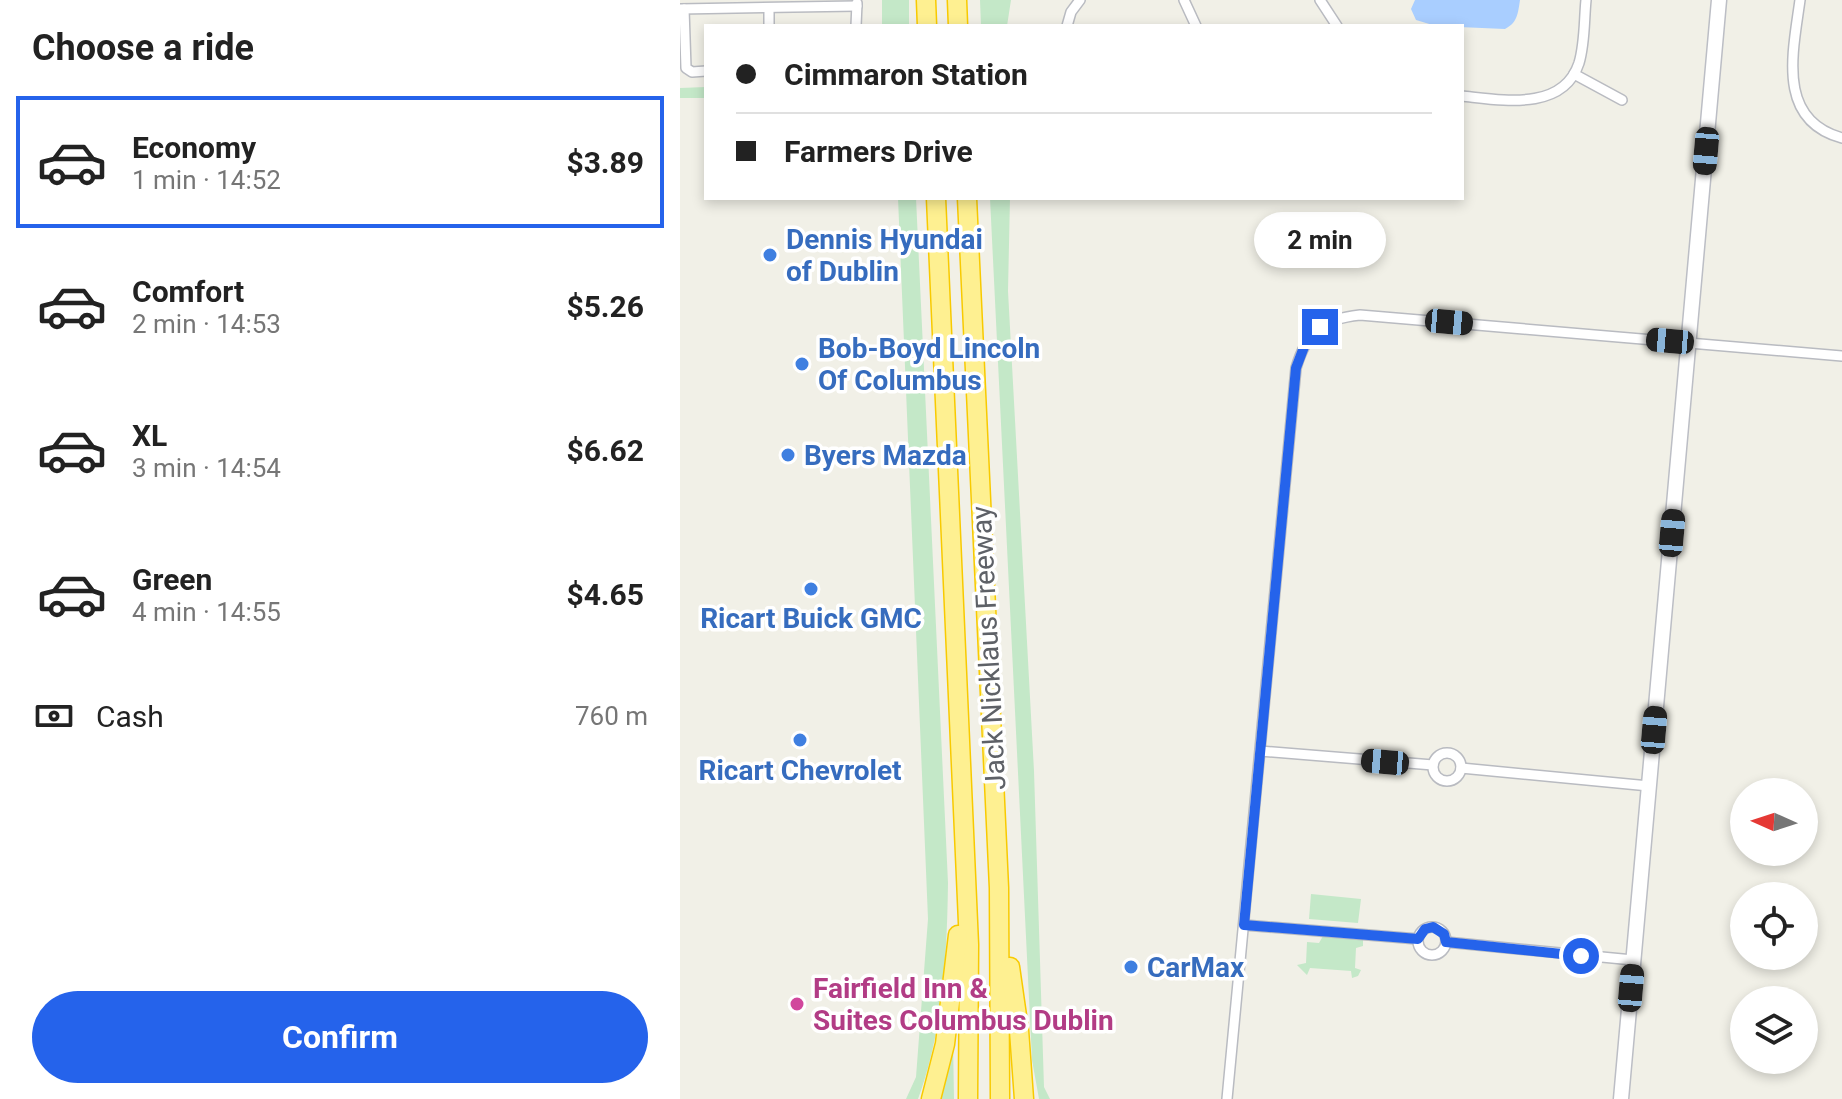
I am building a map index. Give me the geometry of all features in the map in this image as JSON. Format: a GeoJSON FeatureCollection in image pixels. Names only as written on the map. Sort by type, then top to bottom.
{"type":"FeatureCollection","features":[{"type":"Feature","properties":{"kind":"highway"},"geometry":{"type":"LineString","coordinates":[[926,0],[927,24]]}},
{"type":"Feature","properties":{"kind":"highway"},"geometry":{"type":"LineString","coordinates":[[957,0],[958,24]]}},
{"type":"Feature","properties":{"kind":"highway","name":"Jack Nicklaus Freeway"},"geometry":{"type":"LineString","coordinates":[[936,200],[969,945],[968,1099]]}},
{"type":"Feature","properties":{"kind":"highway","name":"Jack Nicklaus Freeway"},"geometry":{"type":"LineString","coordinates":[[967,200],[999,888],[1000,1099]]}},
{"type":"Feature","properties":{"kind":"highway"},"geometry":{"type":"LineString","coordinates":[[931,1099],[945,1044],[958,948],[962,777]]}},
{"type":"Feature","properties":{"kind":"highway"},"geometry":{"type":"LineString","coordinates":[[999,888],[1019,1030],[1020,1078],[1024,1099]]}},
{"type":"Feature","properties":{"kind":"main road"},"geometry":{"type":"LineString","coordinates":[[1621,1099],[1719,0]]}},
{"type":"Feature","properties":{"kind":"street"},"geometry":{"type":"LineString","coordinates":[[1068,24],[1071,12],[1080,0]]}},
{"type":"Feature","properties":{"kind":"street"},"geometry":{"type":"LineString","coordinates":[[1184,0],[1195,24]]}},
{"type":"Feature","properties":{"kind":"street"},"geometry":{"type":"LineString","coordinates":[[1320,0],[1336,24]]}},
{"type":"Feature","properties":{"kind":"street"},"geometry":{"type":"LineString","coordinates":[[1464,96],[1524,101],[1559,89],[1574,74],[1582,51],[1586,0]]}},
{"type":"Feature","properties":{"kind":"street"},"geometry":{"type":"LineString","coordinates":[[1800,0],[1793,68],[1797,102],[1811,123],[1842,138]]}},
{"type":"Feature","properties":{"kind":"street"},"geometry":{"type":"LineString","coordinates":[[704,71],[692,72],[686,68],[682,9],[753,4],[769,8],[856,3],[856,24]]}},
{"type":"Feature","properties":{"kind":"street"},"geometry":{"type":"LineString","coordinates":[[769,8],[769,24]]}},
{"type":"Feature","properties":{"kind":"street"},"geometry":{"type":"LineString","coordinates":[[1574,74],[1622,100]]}},
{"type":"Feature","properties":{"kind":"street"},"geometry":{"type":"LineString","coordinates":[[1227,1099],[1296,368],[1307,339],[1320,327],[1339,317],[1360,315],[1842,356]]}},
{"type":"Feature","properties":{"kind":"street"},"geometry":{"type":"LineString","coordinates":[[1260,751],[1433,765]]}},
{"type":"Feature","properties":{"kind":"street"},"geometry":{"type":"LineString","coordinates":[[1448,753],[1459,760],[1461,768],[1456,778],[1445,781],[1435,776],[1433,765],[1440,755],[1448,753]]}},
{"type":"Feature","properties":{"kind":"street"},"geometry":{"type":"LineString","coordinates":[[1461,768],[1649,786]]}},
{"type":"Feature","properties":{"kind":"street"},"geometry":{"type":"LineString","coordinates":[[1244,925],[1418,939]]}},
{"type":"Feature","properties":{"kind":"street"},"geometry":{"type":"LineString","coordinates":[[1433,927],[1444,934],[1446,942],[1441,952],[1430,955],[1421,950],[1418,939],[1425,929],[1433,927]]}},
{"type":"Feature","properties":{"kind":"street"},"geometry":{"type":"LineString","coordinates":[[1446,942],[1633,960]]}},
{"type":"Feature","properties":{"kind":"green space"},"geometry":{"type":"Polygon","coordinates":[[[882,0],[909,0],[909,24],[882,24],[882,0]]]}},
{"type":"Feature","properties":{"kind":"green space"},"geometry":{"type":"Polygon","coordinates":[[[980,0],[1011,0],[1007,24],[981,24],[980,0]]]}},
{"type":"Feature","properties":{"kind":"green space"},"geometry":{"type":"Polygon","coordinates":[[[704,87],[704,98],[680,98],[680,88],[704,87]]]}},
{"type":"Feature","properties":{"kind":"green space"},"geometry":{"type":"Polygon","coordinates":[[[898,200],[916,200],[948,883],[945,965],[933,1047],[918,1099],[906,1099],[916,1077],[928,919],[898,200]]]}},
{"type":"Feature","properties":{"kind":"green space"},"geometry":{"type":"Polygon","coordinates":[[[990,200],[1010,200],[1008,291],[1034,771],[1044,1087],[1050,1099],[1039,1099],[1032,1060],[990,200]]]}},
{"type":"Feature","properties":{"kind":"green space"},"geometry":{"type":"Polygon","coordinates":[[[1311,894],[1361,899],[1358,923],[1309,919],[1311,894]]]}},
{"type":"Feature","properties":{"kind":"green space"},"geometry":{"type":"Polygon","coordinates":[[[1323,936],[1363,940],[1363,946],[1356,948],[1355,968],[1361,970],[1358,976],[1352,978],[1351,971],[1310,968],[1307,975],[1297,965],[1306,963],[1307,942],[1319,943],[1323,936]]]}},
{"type":"Feature","properties":{"kind":"green space"},"geometry":{"type":"Polygon","coordinates":[[[953,1041],[954,1099],[939,1099],[953,1041]]]}},
{"type":"Feature","properties":{"kind":"water"},"geometry":{"type":"Polygon","coordinates":[[[1415,0],[1520,0],[1516,18],[1505,29],[1429,24],[1416,20],[1411,9],[1415,0]]]}},
{"type":"Feature","properties":{"kind":"place","name":"Dennis Hyundai of Dublin"},"geometry":{"type":"Point","coordinates":[770,255]}},
{"type":"Feature","properties":{"kind":"place","name":"Bob-Boyd Lincoln Of Columbus"},"geometry":{"type":"Point","coordinates":[802,364]}},
{"type":"Feature","properties":{"kind":"place","name":"Byers Mazda"},"geometry":{"type":"Point","coordinates":[788,455]}},
{"type":"Feature","properties":{"kind":"place","name":"Ricart Buick GMC"},"geometry":{"type":"Point","coordinates":[811,589]}},
{"type":"Feature","properties":{"kind":"place","name":"Ricart Chevrolet"},"geometry":{"type":"Point","coordinates":[800,740]}},
{"type":"Feature","properties":{"kind":"place","name":"CarMax"},"geometry":{"type":"Point","coordinates":[1131,967]}},
{"type":"Feature","properties":{"kind":"place","name":"Fairfield Inn & Suites Columbus Dublin"},"geometry":{"type":"Point","coordinates":[797,1004]}},
{"type":"Feature","properties":{"kind":"route"},"geometry":{"type":"LineString","coordinates":[[1320,327],[1307,339],[1296,368],[1244,925],[1418,939],[1421,932],[1433,927],[1444,934],[1446,942],[1581,956]]}}]}
